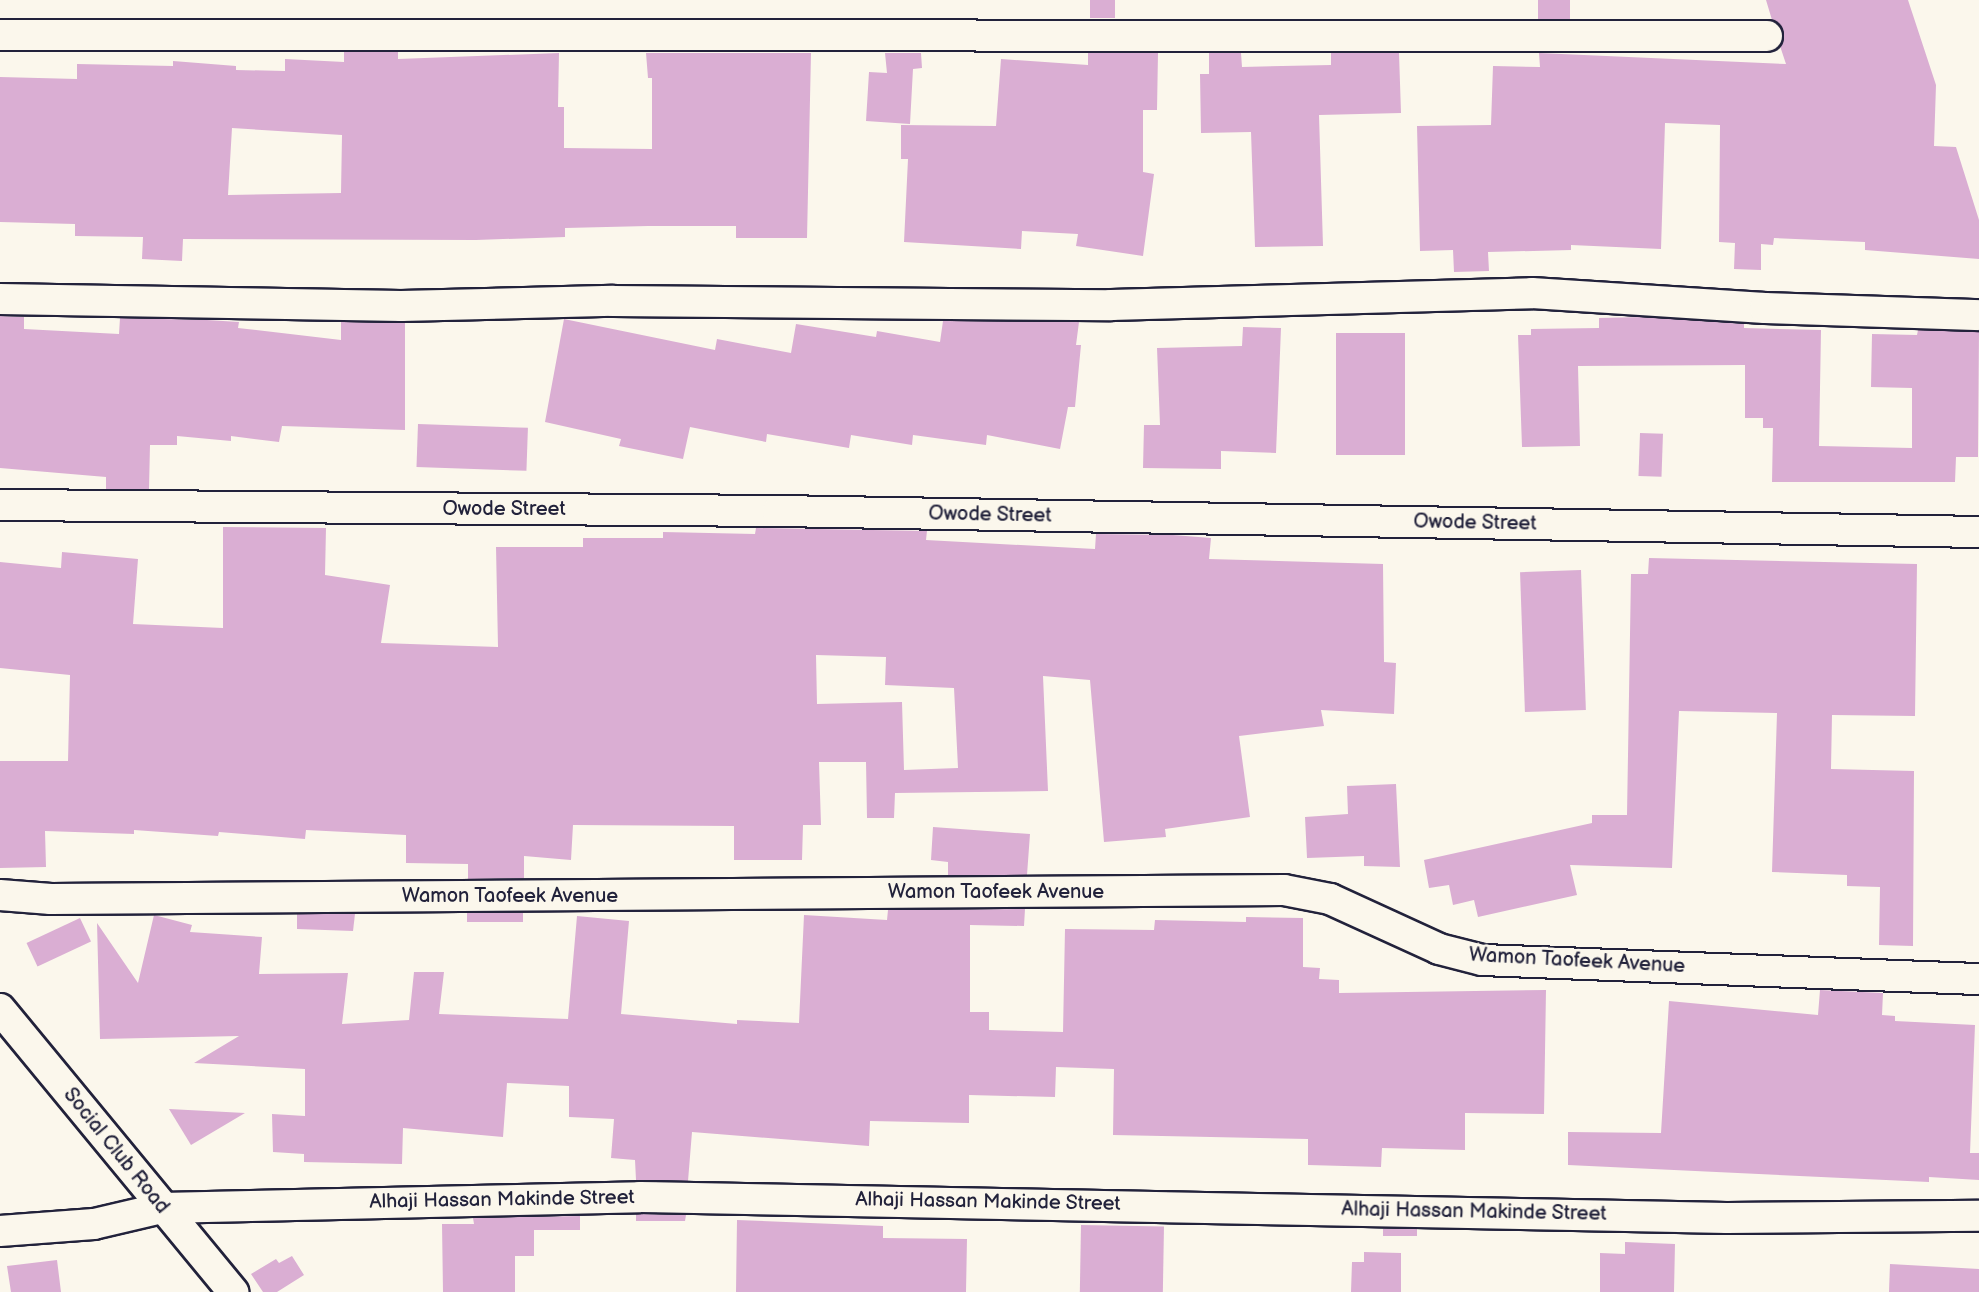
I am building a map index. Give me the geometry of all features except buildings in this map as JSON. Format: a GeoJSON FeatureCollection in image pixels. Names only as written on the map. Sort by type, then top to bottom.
{"type":"FeatureCollection","features":[{"type":"Feature","properties":{"kind":"street"},"geometry":{"type":"LineString","coordinates":[[0,35],[1767,36]]}},
{"type":"Feature","properties":{"kind":"street"},"geometry":{"type":"LineString","coordinates":[[0,299],[400,306],[613,301],[1110,305],[1532,293],[1764,308],[1979,315]]}},
{"type":"Feature","properties":{"kind":"street","name":"Owode Street"},"geometry":{"type":"LineString","coordinates":[[0,505],[778,511],[1979,532]]}},
{"type":"Feature","properties":{"kind":"street","name":"Wamon Taofeek Avenue"},"geometry":{"type":"LineString","coordinates":[[0,895],[51,899],[1284,890],[1330,899],[1439,949],[1482,960],[1979,979]]}},
{"type":"Feature","properties":{"kind":"street","name":"Social Club Road"},"geometry":{"type":"LineString","coordinates":[[0,1009],[233,1292]]}},
{"type":"Feature","properties":{"kind":"street","name":"Alhaji Hassan Makinde Street"},"geometry":{"type":"LineString","coordinates":[[0,1231],[94,1224],[162,1208],[640,1197],[1727,1218],[1979,1216]]}}]}
